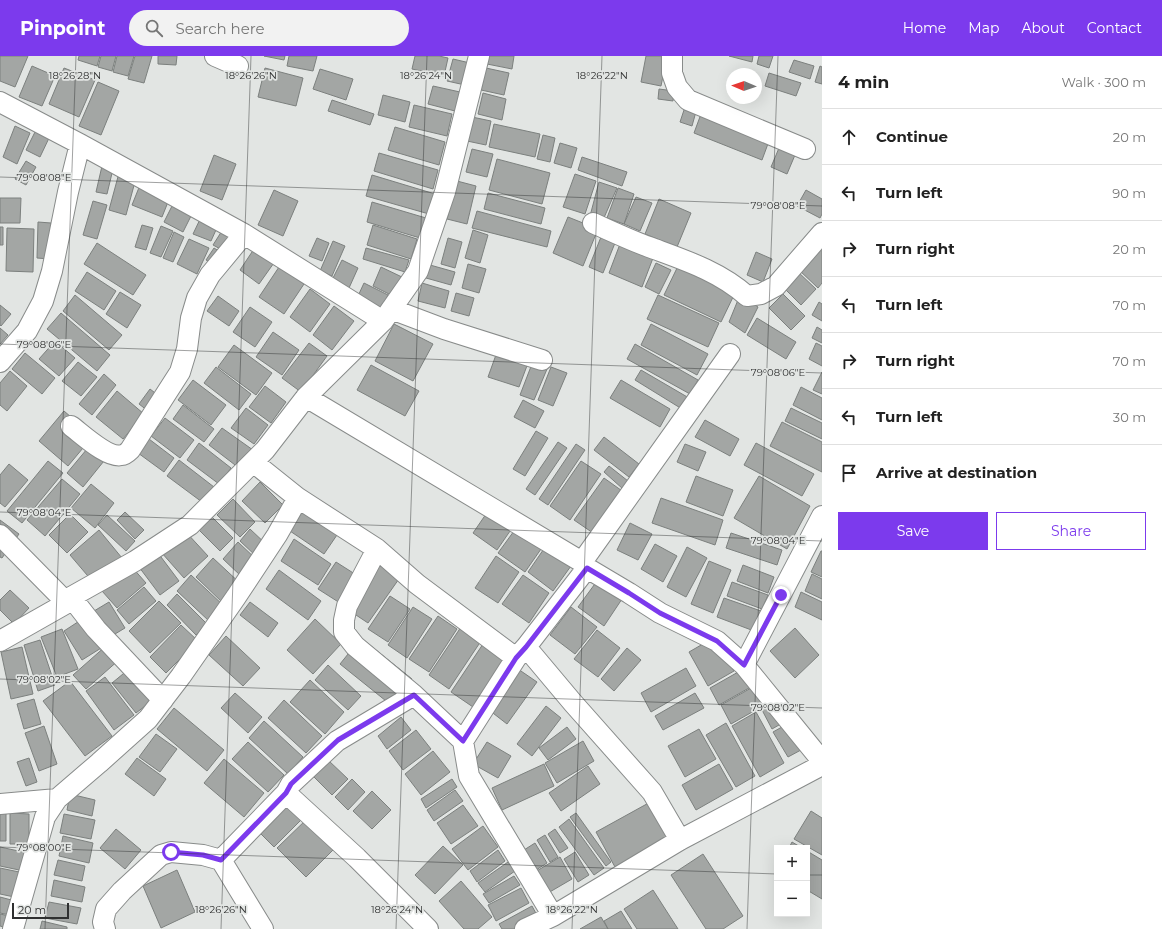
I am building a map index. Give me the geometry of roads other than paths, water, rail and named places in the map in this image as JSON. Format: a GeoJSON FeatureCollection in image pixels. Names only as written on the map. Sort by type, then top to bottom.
{"type":"FeatureCollection","features":[{"type":"Feature","properties":{"kind":"street"},"geometry":{"type":"LineString","coordinates":[[215,56],[238,66]]}},
{"type":"Feature","properties":{"kind":"street"},"geometry":{"type":"LineString","coordinates":[[0,641],[135,561],[190,525],[265,450],[306,397],[387,315],[418,271],[445,192],[479,56]]}},
{"type":"Feature","properties":{"kind":"street"},"geometry":{"type":"LineString","coordinates":[[672,56],[672,73],[677,87],[688,100],[805,149]]}},
{"type":"Feature","properties":{"kind":"street"},"geometry":{"type":"LineString","coordinates":[[0,102],[244,234],[387,315],[444,330],[542,360]]}},
{"type":"Feature","properties":{"kind":"street"},"geometry":{"type":"LineString","coordinates":[[0,362],[27,332],[43,301],[52,272],[68,192],[80,144]]}},
{"type":"Feature","properties":{"kind":"street"},"geometry":{"type":"LineString","coordinates":[[593,223],[703,267],[736,286],[747,296],[761,294],[776,286],[822,233]]}},
{"type":"Feature","properties":{"kind":"street"},"geometry":{"type":"LineString","coordinates":[[71,426],[105,451],[116,456],[123,455],[130,450],[180,372],[187,349],[191,318],[197,298],[210,275],[244,234]]}},
{"type":"Feature","properties":{"kind":"street"},"geometry":{"type":"LineString","coordinates":[[463,741],[521,652],[585,565],[730,354]]}},
{"type":"Feature","properties":{"kind":"street"},"geometry":{"type":"LineString","coordinates":[[306,397],[585,565],[660,613],[717,641],[744,665],[822,761]]}},
{"type":"Feature","properties":{"kind":"street"},"geometry":{"type":"LineString","coordinates":[[253,462],[298,498],[377,549],[417,584],[521,652],[572,703],[652,792],[680,840]]}},
{"type":"Feature","properties":{"kind":"street"},"geometry":{"type":"LineString","coordinates":[[13,929],[45,817],[57,798],[100,763],[143,724],[163,700],[182,676],[236,597],[277,535],[298,498]]}},
{"type":"Feature","properties":{"kind":"street"},"geometry":{"type":"LineString","coordinates":[[744,665],[820,522]]}},
{"type":"Feature","properties":{"kind":"street"},"geometry":{"type":"LineString","coordinates":[[0,535],[69,600],[163,700]]}},
{"type":"Feature","properties":{"kind":"street"},"geometry":{"type":"LineString","coordinates":[[377,549],[347,606],[344,620],[344,632],[355,646],[414,695],[463,741],[469,776],[553,916]]}},
{"type":"Feature","properties":{"kind":"street"},"geometry":{"type":"LineString","coordinates":[[221,860],[286,793],[291,784],[338,740],[414,695]]}},
{"type":"Feature","properties":{"kind":"street"},"geometry":{"type":"LineString","coordinates":[[525,929],[553,916],[680,840],[822,765]]}},
{"type":"Feature","properties":{"kind":"street"},"geometry":{"type":"LineString","coordinates":[[286,793],[357,858],[428,929]]}},
{"type":"Feature","properties":{"kind":"street"},"geometry":{"type":"LineString","coordinates":[[0,804],[57,798]]}},
{"type":"Feature","properties":{"kind":"street"},"geometry":{"type":"LineString","coordinates":[[105,929],[103,922],[106,909],[122,891],[161,855],[171,852],[203,855],[221,860],[263,929]]}}]}
